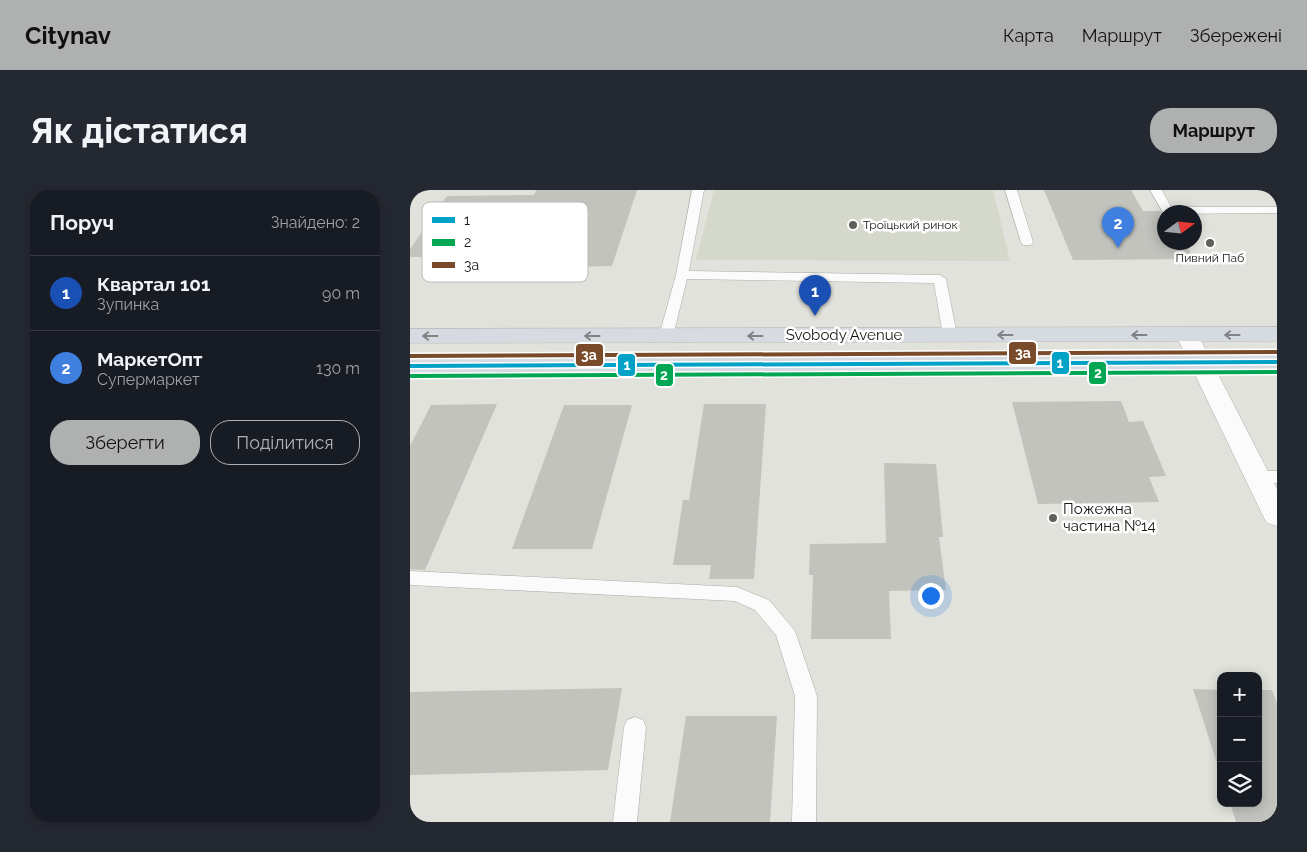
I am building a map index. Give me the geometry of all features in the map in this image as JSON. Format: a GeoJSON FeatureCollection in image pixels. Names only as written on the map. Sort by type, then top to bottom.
{"type":"FeatureCollection","features":[{"type":"Feature","properties":{"kind":"highway","name":"Svobody Avenue"},"geometry":{"type":"LineString","coordinates":[[410,336],[1277,334]]}},
{"type":"Feature","properties":{"kind":"highway","name":"Svobody Avenue"},"geometry":{"type":"LineString","coordinates":[[410,366],[1277,362]]}},
{"type":"Feature","properties":{"kind":"street"},"geometry":{"type":"LineString","coordinates":[[1187,335],[1200,362],[1268,477],[1277,516]]}},
{"type":"Feature","properties":{"kind":"lane"},"geometry":{"type":"LineString","coordinates":[[666,336],[682,275],[698,190]]}},
{"type":"Feature","properties":{"kind":"lane"},"geometry":{"type":"LineString","coordinates":[[1011,190],[1027,242]]}},
{"type":"Feature","properties":{"kind":"lane"},"geometry":{"type":"LineString","coordinates":[[1156,190],[1167,211],[1277,210]]}},
{"type":"Feature","properties":{"kind":"lane"},"geometry":{"type":"LineString","coordinates":[[682,275],[940,279],[950,335]]}},
{"type":"Feature","properties":{"kind":"lane"},"geometry":{"type":"LineString","coordinates":[[410,578],[737,594],[762,605],[785,631],[806,696],[804,822]]}},
{"type":"Feature","properties":{"kind":"lane"},"geometry":{"type":"LineString","coordinates":[[625,822],[635,727]]}},
{"type":"Feature","properties":{"kind":"shaded area","name":"Троїцький ринок"},"geometry":{"type":"Polygon","coordinates":[[[714,190],[993,190],[1010,261],[696,260],[714,190]]]}},
{"type":"Feature","properties":{"kind":"building"},"geometry":{"type":"Polygon","coordinates":[[[536,190],[637,190],[612,266],[588,266],[588,202],[443,202],[447,196],[534,195],[536,190]]]}},
{"type":"Feature","properties":{"kind":"building"},"geometry":{"type":"Polygon","coordinates":[[[1044,190],[1131,190],[1143,211],[1157,211],[1157,250],[1189,250],[1194,259],[1073,260],[1044,190]]]}},
{"type":"Feature","properties":{"kind":"building"},"geometry":{"type":"Polygon","coordinates":[[[422,232],[422,257],[410,257],[410,249],[422,232]]]}},
{"type":"Feature","properties":{"kind":"building"},"geometry":{"type":"Polygon","coordinates":[[[1121,401],[1129,422],[1143,421],[1166,476],[1149,477],[1159,502],[1038,504],[1012,402],[1121,401]]]}},
{"type":"Feature","properties":{"kind":"building"},"geometry":{"type":"Polygon","coordinates":[[[497,404],[425,570],[410,569],[410,446],[431,405],[497,404]]]}},
{"type":"Feature","properties":{"kind":"building"},"geometry":{"type":"Polygon","coordinates":[[[704,404],[766,404],[754,579],[709,579],[711,565],[673,565],[683,500],[689,500],[704,404]]]}},
{"type":"Feature","properties":{"kind":"building"},"geometry":{"type":"Polygon","coordinates":[[[564,405],[632,405],[592,549],[512,549],[564,405]]]}},
{"type":"Feature","properties":{"kind":"building"},"geometry":{"type":"Polygon","coordinates":[[[884,463],[936,464],[943,537],[939,537],[946,590],[889,591],[891,639],[811,639],[813,575],[809,575],[810,544],[886,543],[884,463]]]}},
{"type":"Feature","properties":{"kind":"building"},"geometry":{"type":"Polygon","coordinates":[[[622,688],[608,770],[410,775],[410,692],[622,688]]]}},
{"type":"Feature","properties":{"kind":"building"},"geometry":{"type":"Polygon","coordinates":[[[1193,689],[1217,690],[1217,763],[1193,689]]]}},
{"type":"Feature","properties":{"kind":"building"},"geometry":{"type":"Polygon","coordinates":[[[1262,690],[1272,690],[1277,703],[1277,822],[1236,822],[1231,807],[1262,807],[1262,690]]]}},
{"type":"Feature","properties":{"kind":"building"},"geometry":{"type":"Polygon","coordinates":[[[686,716],[777,716],[770,822],[670,822],[686,716]]]}},
{"type":"Feature","properties":{"kind":"transit line","name":"3а"},"geometry":{"type":"LineString","coordinates":[[410,356],[1277,352]]}},
{"type":"Feature","properties":{"kind":"transit line","name":"1"},"geometry":{"type":"LineString","coordinates":[[410,366],[1277,362]]}},
{"type":"Feature","properties":{"kind":"transit line","name":"2"},"geometry":{"type":"LineString","coordinates":[[410,376],[1277,372]]}},
{"type":"Feature","properties":{"kind":"place","name":"Троїцький ринок"},"geometry":{"type":"Point","coordinates":[853,225]}},
{"type":"Feature","properties":{"kind":"place","name":"Пивний Паб"},"geometry":{"type":"Point","coordinates":[1210,243]}},
{"type":"Feature","properties":{"kind":"place","name":"МаркетОпт"},"geometry":{"type":"Point","coordinates":[1118,248]}},
{"type":"Feature","properties":{"kind":"place","name":"Квартал 101"},"geometry":{"type":"Point","coordinates":[815,316]}},
{"type":"Feature","properties":{"kind":"place","name":"Пожежна частина №14"},"geometry":{"type":"Point","coordinates":[1053,518]}}]}
